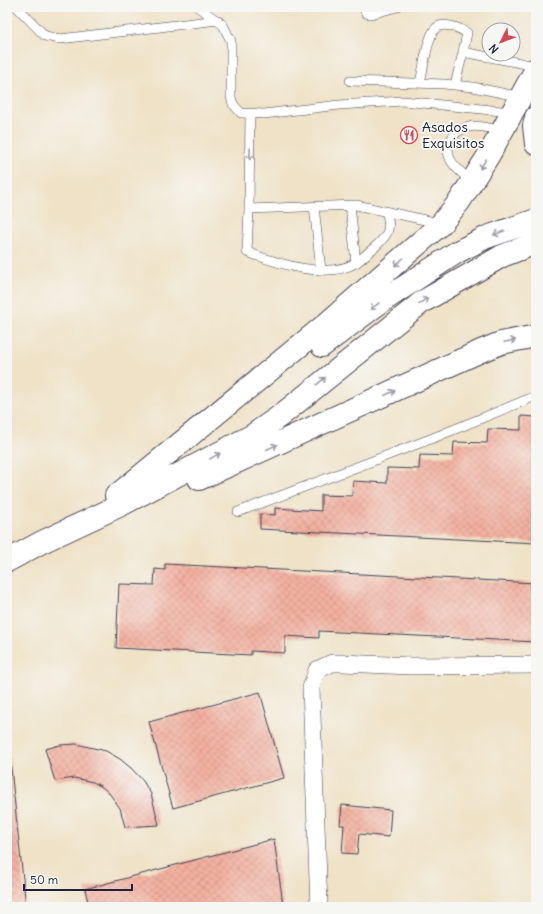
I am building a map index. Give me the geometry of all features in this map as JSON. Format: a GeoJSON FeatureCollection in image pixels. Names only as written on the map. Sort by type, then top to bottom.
{"type":"FeatureCollection","features":[{"type":"Feature","properties":{"kind":"main road"},"geometry":{"type":"LineString","coordinates":[[116,496],[331,320],[441,224],[472,182],[512,113],[536,67]]}},
{"type":"Feature","properties":{"kind":"main road"},"geometry":{"type":"LineString","coordinates":[[536,117],[534,126],[536,144]]}},
{"type":"Feature","properties":{"kind":"main road"},"geometry":{"type":"LineString","coordinates":[[42,542],[116,496],[210,433],[337,334],[410,282],[457,252],[487,237],[536,220]]}},
{"type":"Feature","properties":{"kind":"main road"},"geometry":{"type":"LineString","coordinates":[[7,560],[121,505],[253,435],[280,416],[422,302],[502,256],[536,243]]}},
{"type":"Feature","properties":{"kind":"main road"},"geometry":{"type":"LineString","coordinates":[[42,542],[82,530],[240,462],[481,351],[501,343],[536,336]]}},
{"type":"Feature","properties":{"kind":"street"},"geometry":{"type":"LineString","coordinates":[[319,907],[312,688],[317,670],[332,663],[411,666],[536,665]]}},
{"type":"Feature","properties":{"kind":"lane"},"geometry":{"type":"LineString","coordinates":[[17,7],[46,36],[60,39],[218,20]]}},
{"type":"Feature","properties":{"kind":"lane"},"geometry":{"type":"LineString","coordinates":[[198,7],[223,25],[231,41],[231,97],[233,104],[241,113],[250,115],[339,105],[403,102],[512,113]]}},
{"type":"Feature","properties":{"kind":"lane"},"geometry":{"type":"LineString","coordinates":[[363,7],[366,13],[371,14],[397,7]]}},
{"type":"Feature","properties":{"kind":"lane"},"geometry":{"type":"LineString","coordinates":[[420,83],[430,41],[434,30],[438,26],[455,27],[467,33],[455,85]]}},
{"type":"Feature","properties":{"kind":"lane"},"geometry":{"type":"LineString","coordinates":[[463,52],[536,67]]}},
{"type":"Feature","properties":{"kind":"lane"},"geometry":{"type":"LineString","coordinates":[[350,81],[455,85],[512,113]]}},
{"type":"Feature","properties":{"kind":"lane"},"geometry":{"type":"LineString","coordinates":[[472,182],[453,165],[449,155],[448,144],[458,131],[469,126],[512,113]]}},
{"type":"Feature","properties":{"kind":"lane"},"geometry":{"type":"LineString","coordinates":[[250,115],[247,252],[288,266],[321,270],[340,268],[356,262],[378,244],[388,233],[391,225],[386,211]]}},
{"type":"Feature","properties":{"kind":"lane"},"geometry":{"type":"LineString","coordinates":[[249,209],[350,205],[386,211],[441,224]]}},
{"type":"Feature","properties":{"kind":"lane"},"geometry":{"type":"LineString","coordinates":[[350,205],[356,262]]}},
{"type":"Feature","properties":{"kind":"lane"},"geometry":{"type":"LineString","coordinates":[[314,206],[321,270]]}},
{"type":"Feature","properties":{"kind":"lane"},"geometry":{"type":"LineString","coordinates":[[238,512],[433,438],[536,396]]}},
{"type":"Feature","properties":{"kind":"building"},"geometry":{"type":"Polygon","coordinates":[[[521,416],[536,417],[536,543],[260,529],[260,514],[275,515],[275,508],[321,511],[321,495],[352,496],[353,481],[387,483],[387,468],[419,469],[420,455],[453,456],[454,442],[487,443],[488,429],[521,430],[521,416]]]}},
{"type":"Feature","properties":{"kind":"building"},"geometry":{"type":"Polygon","coordinates":[[[165,564],[536,583],[536,642],[319,631],[319,638],[285,636],[285,653],[251,651],[251,655],[116,648],[119,584],[154,585],[155,569],[165,570],[165,564]]]}},
{"type":"Feature","properties":{"kind":"building"},"geometry":{"type":"Polygon","coordinates":[[[260,692],[284,778],[173,808],[149,722],[260,692]]]}},
{"type":"Feature","properties":{"kind":"building"},"geometry":{"type":"Polygon","coordinates":[[[8,741],[26,907],[7,907],[8,741]]]}},
{"type":"Feature","properties":{"kind":"building"},"geometry":{"type":"Polygon","coordinates":[[[76,744],[106,751],[120,759],[132,769],[143,781],[151,794],[159,825],[125,827],[120,808],[109,793],[102,787],[93,782],[74,778],[55,781],[45,749],[60,745],[76,744]]]}},
{"type":"Feature","properties":{"kind":"building"},"geometry":{"type":"Polygon","coordinates":[[[342,805],[391,810],[389,837],[359,834],[357,854],[342,853],[344,825],[340,825],[342,805]]]}},
{"type":"Feature","properties":{"kind":"building"},"geometry":{"type":"Polygon","coordinates":[[[274,839],[283,905],[275,907],[89,907],[85,889],[274,839]]]}},
{"type":"Feature","properties":{"kind":"place","name":"Asados Exquisitos"},"geometry":{"type":"Point","coordinates":[409,135]}}]}
